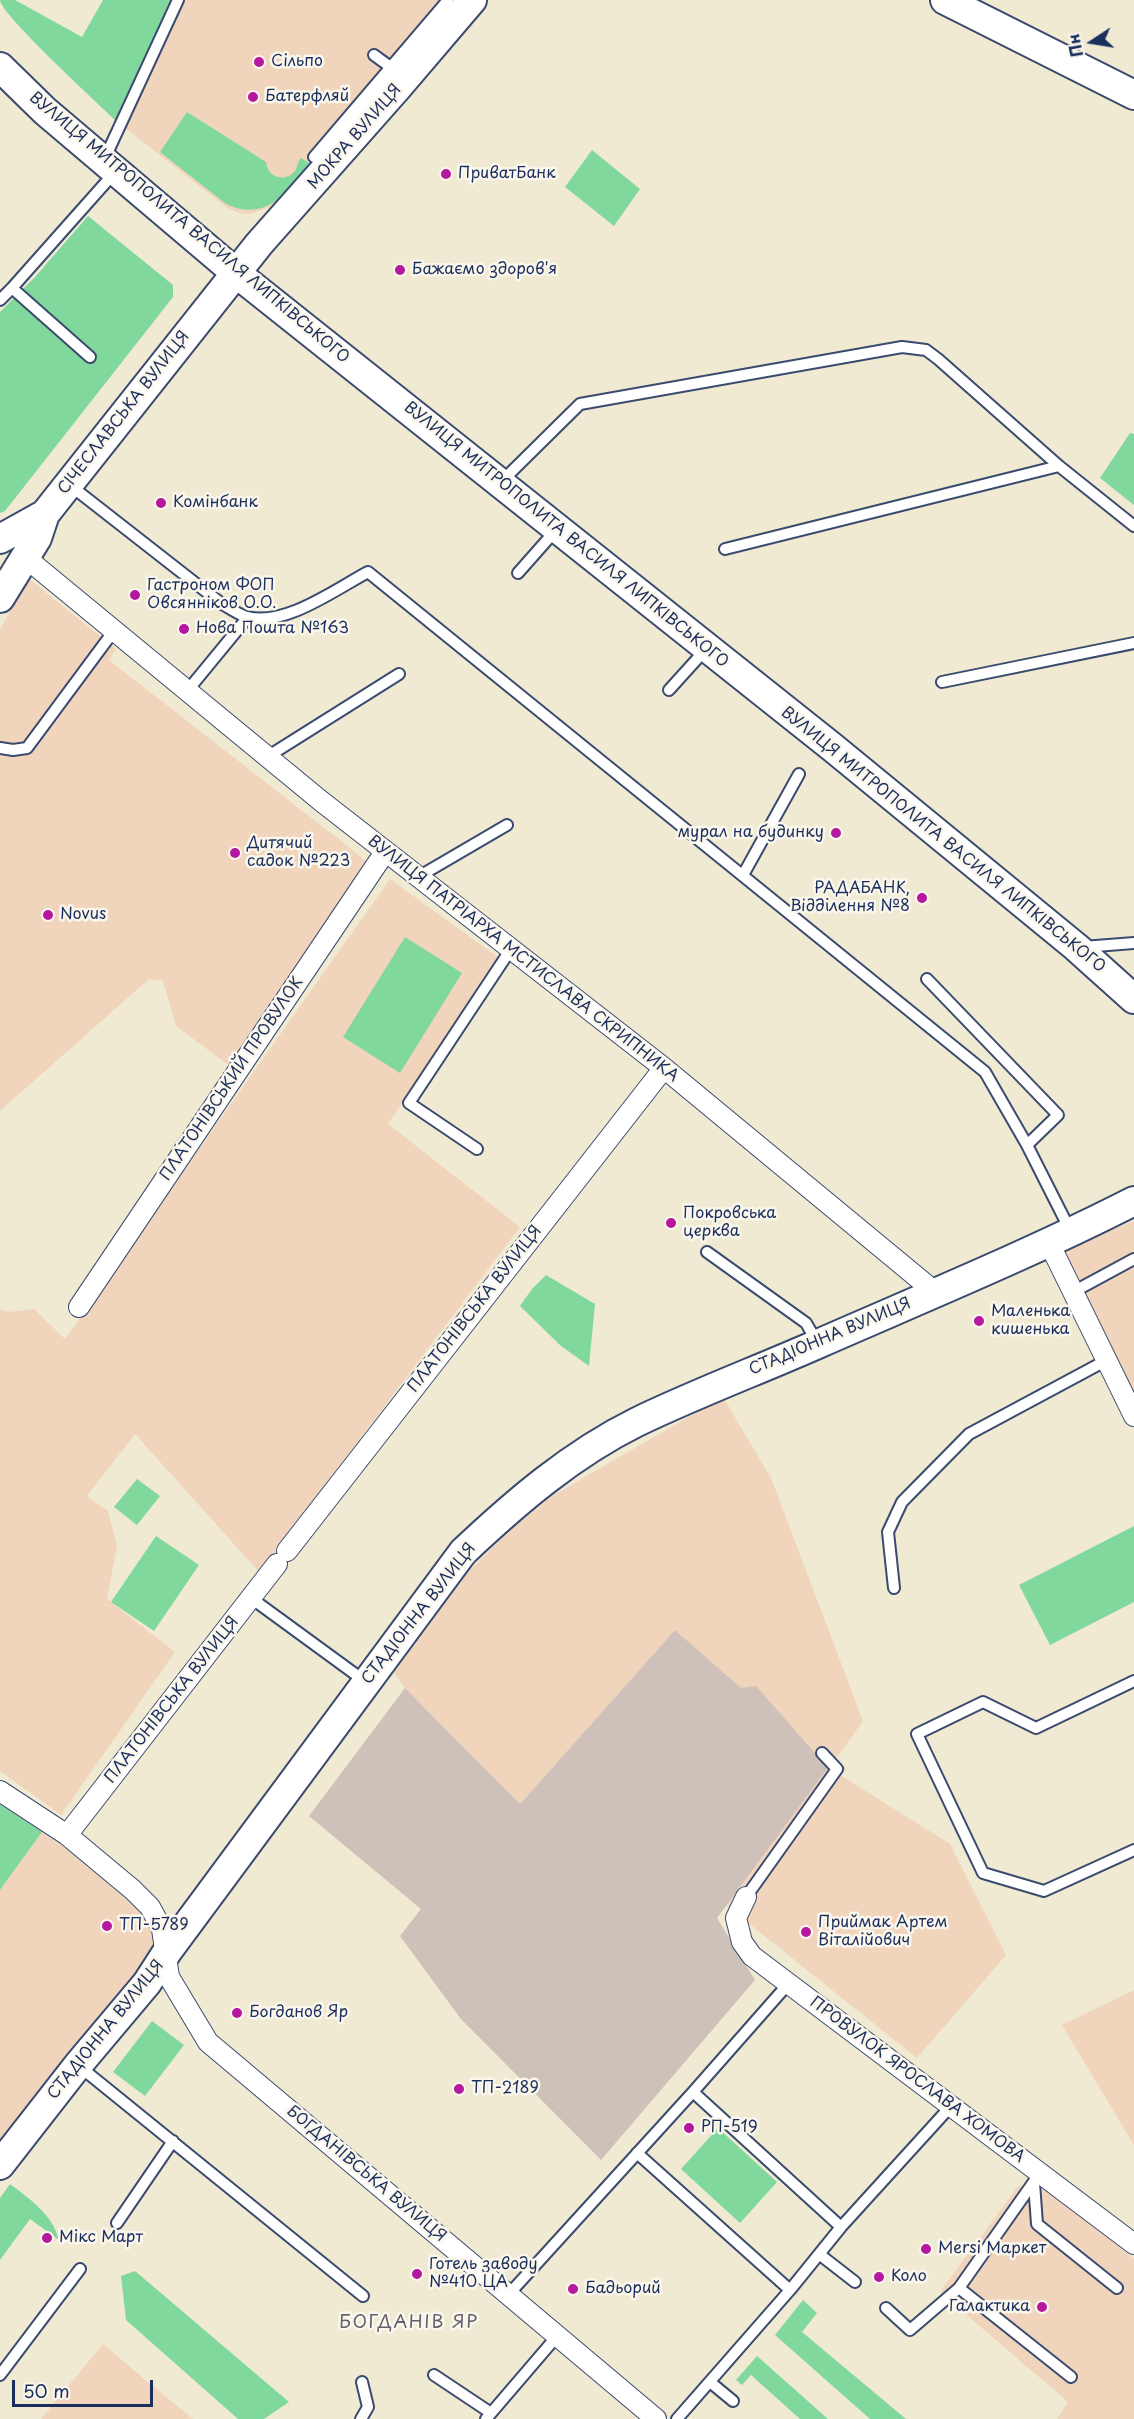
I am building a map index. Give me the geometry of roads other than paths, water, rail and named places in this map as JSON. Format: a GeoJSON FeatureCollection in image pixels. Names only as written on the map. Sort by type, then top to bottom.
{"type":"FeatureCollection","features":[{"type":"Feature","properties":{"kind":"street","name":"МОКРА ВУЛИЦЯ"},"geometry":{"type":"LineString","coordinates":[[236,273],[398,73],[472,0]]}},
{"type":"Feature","properties":{"kind":"street"},"geometry":{"type":"LineString","coordinates":[[945,0],[1134,95]]}},
{"type":"Feature","properties":{"kind":"street","name":"ВУЛИЦЯ МИТРОПОЛИТА ВАСИЛЯ ЛИПКІВСЬКОГО"},"geometry":{"type":"LineString","coordinates":[[0,67],[45,111],[236,273],[708,648],[1076,947],[1134,999]]}},
{"type":"Feature","properties":{"kind":"street","name":"СІЧЕСЛАВСЬКА ВУЛИЦЯ"},"geometry":{"type":"LineString","coordinates":[[0,539],[45,514],[236,273]]}},
{"type":"Feature","properties":{"kind":"street"},"geometry":{"type":"LineString","coordinates":[[0,598],[37,538],[45,514]]}},
{"type":"Feature","properties":{"kind":"street","name":"ВУЛИЦЯ ПАТРІАРХА МСТИСЛАВА СКРИПНИКА"},"geometry":{"type":"LineString","coordinates":[[26,558],[113,632],[189,690],[267,757],[385,852],[664,1068],[935,1292]]}},
{"type":"Feature","properties":{"kind":"street","name":"ПЛАТОНІВСЬКИЙ ПРОВУЛОК"},"geometry":{"type":"LineString","coordinates":[[79,1307],[385,852]]}},
{"type":"Feature","properties":{"kind":"street","name":"ПЛАТОНІВСЬКА ВУЛИЦЯ"},"geometry":{"type":"LineString","coordinates":[[67,1836],[664,1068]]}},
{"type":"Feature","properties":{"kind":"street","name":"СТАДІОННА ВУЛИЦЯ"},"geometry":{"type":"LineString","coordinates":[[0,2165],[78,2065],[147,1983],[167,1952],[464,1552],[513,1504],[575,1459],[636,1423],[733,1378],[819,1344],[1060,1238],[1134,1201]]}},
{"type":"Feature","properties":{"kind":"street"},"geometry":{"type":"LineString","coordinates":[[1060,1238],[1073,1292],[1134,1416]]}},
{"type":"Feature","properties":{"kind":"street","name":"БОГДАНІВСЬКА ВУЛИЦЯ"},"geometry":{"type":"LineString","coordinates":[[0,1791],[67,1836],[133,1890],[150,1907],[162,1929],[169,1977],[208,2042],[656,2419]]}},
{"type":"Feature","properties":{"kind":"street","name":"ПРОВУЛОК ЯРОСЛАВА ХОМОВА"},"geometry":{"type":"LineString","coordinates":[[746,1897],[736,1918],[742,1942],[752,1956],[951,2106],[1037,2178],[1134,2244]]}},
{"type":"Feature","properties":{"kind":"lane"},"geometry":{"type":"LineString","coordinates":[[0,300],[110,166],[178,0]]}},
{"type":"Feature","properties":{"kind":"lane"},"geometry":{"type":"LineString","coordinates":[[314,156],[398,73],[448,0]]}},
{"type":"Feature","properties":{"kind":"lane"},"geometry":{"type":"LineString","coordinates":[[375,55],[398,73]]}},
{"type":"Feature","properties":{"kind":"lane"},"geometry":{"type":"LineString","coordinates":[[12,288],[90,357]]}},
{"type":"Feature","properties":{"kind":"lane"},"geometry":{"type":"LineString","coordinates":[[501,482],[580,404],[902,348],[926,350],[938,359],[1059,466],[1134,526]]}},
{"type":"Feature","properties":{"kind":"lane"},"geometry":{"type":"LineString","coordinates":[[724,549],[1059,466]]}},
{"type":"Feature","properties":{"kind":"lane"},"geometry":{"type":"LineString","coordinates":[[69,484],[222,604],[248,617],[290,614],[368,572],[460,641],[610,760],[742,875],[985,1072],[1027,1145],[1060,1238]]}},
{"type":"Feature","properties":{"kind":"lane"},"geometry":{"type":"LineString","coordinates":[[518,573],[558,527]]}},
{"type":"Feature","properties":{"kind":"lane"},"geometry":{"type":"LineString","coordinates":[[189,690],[248,617]]}},
{"type":"Feature","properties":{"kind":"lane"},"geometry":{"type":"LineString","coordinates":[[0,748],[13,750],[27,748],[113,632]]}},
{"type":"Feature","properties":{"kind":"lane"},"geometry":{"type":"LineString","coordinates":[[942,682],[1134,643]]}},
{"type":"Feature","properties":{"kind":"lane"},"geometry":{"type":"LineString","coordinates":[[669,690],[708,648]]}},
{"type":"Feature","properties":{"kind":"lane"},"geometry":{"type":"LineString","coordinates":[[267,757],[399,674]]}},
{"type":"Feature","properties":{"kind":"lane"},"geometry":{"type":"LineString","coordinates":[[742,875],[799,774]]}},
{"type":"Feature","properties":{"kind":"lane"},"geometry":{"type":"LineString","coordinates":[[418,877],[507,825]]}},
{"type":"Feature","properties":{"kind":"lane"},"geometry":{"type":"LineString","coordinates":[[1076,947],[1134,943]]}},
{"type":"Feature","properties":{"kind":"lane"},"geometry":{"type":"LineString","coordinates":[[477,1149],[409,1103],[511,949]]}},
{"type":"Feature","properties":{"kind":"lane"},"geometry":{"type":"LineString","coordinates":[[927,979],[1058,1115],[1027,1145]]}},
{"type":"Feature","properties":{"kind":"lane"},"geometry":{"type":"LineString","coordinates":[[707,1252],[806,1323],[819,1344]]}},
{"type":"Feature","properties":{"kind":"lane"},"geometry":{"type":"LineString","coordinates":[[1073,1292],[1134,1259]]}},
{"type":"Feature","properties":{"kind":"lane"},"geometry":{"type":"LineString","coordinates":[[894,1588],[888,1532],[902,1502],[969,1434],[1107,1360]]}},
{"type":"Feature","properties":{"kind":"lane"},"geometry":{"type":"LineString","coordinates":[[251,1598],[366,1682]]}},
{"type":"Feature","properties":{"kind":"lane"},"geometry":{"type":"LineString","coordinates":[[1134,1681],[1036,1728],[983,1702],[916,1734],[983,1873],[1044,1891],[1134,1850]]}},
{"type":"Feature","properties":{"kind":"lane"},"geometry":{"type":"LineString","coordinates":[[746,1897],[837,1769],[822,1753]]}},
{"type":"Feature","properties":{"kind":"lane"},"geometry":{"type":"LineString","coordinates":[[509,2294],[789,1983]]}},
{"type":"Feature","properties":{"kind":"lane"},"geometry":{"type":"LineString","coordinates":[[78,2065],[363,2296]]}},
{"type":"Feature","properties":{"kind":"lane"},"geometry":{"type":"LineString","coordinates":[[693,2092],[841,2227]]}},
{"type":"Feature","properties":{"kind":"lane"},"geometry":{"type":"LineString","coordinates":[[677,2419],[790,2290],[841,2227],[951,2106]]}},
{"type":"Feature","properties":{"kind":"lane"},"geometry":{"type":"LineString","coordinates":[[117,2223],[173,2141]]}},
{"type":"Feature","properties":{"kind":"lane"},"geometry":{"type":"LineString","coordinates":[[637,2153],[790,2290]]}},
{"type":"Feature","properties":{"kind":"lane"},"geometry":{"type":"LineString","coordinates":[[886,2308],[910,2330],[959,2288],[1037,2178]]}},
{"type":"Feature","properties":{"kind":"lane"},"geometry":{"type":"LineString","coordinates":[[1037,2178],[1037,2224],[1117,2288]]}},
{"type":"Feature","properties":{"kind":"lane"},"geometry":{"type":"LineString","coordinates":[[819,2254],[855,2282]]}},
{"type":"Feature","properties":{"kind":"lane"},"geometry":{"type":"LineString","coordinates":[[0,2375],[80,2269]]}},
{"type":"Feature","properties":{"kind":"lane"},"geometry":{"type":"LineString","coordinates":[[959,2288],[1071,2377]]}},
{"type":"Feature","properties":{"kind":"lane"},"geometry":{"type":"LineString","coordinates":[[434,2375],[488,2416],[558,2335]]}},
{"type":"Feature","properties":{"kind":"lane"},"geometry":{"type":"LineString","coordinates":[[361,2419],[368,2407],[362,2382]]}},
{"type":"Feature","properties":{"kind":"lane"},"geometry":{"type":"LineString","coordinates":[[710,2382],[733,2401]]}},
{"type":"Feature","properties":{"kind":"place","name":"Сільпо"},"geometry":{"type":"Point","coordinates":[259,62]}},
{"type":"Feature","properties":{"kind":"place","name":"Батерфляй"},"geometry":{"type":"Point","coordinates":[253,97]}},
{"type":"Feature","properties":{"kind":"place","name":"ПриватБанк"},"geometry":{"type":"Point","coordinates":[446,174]}},
{"type":"Feature","properties":{"kind":"place","name":"Бажаємо здоров'я"},"geometry":{"type":"Point","coordinates":[400,270]}},
{"type":"Feature","properties":{"kind":"place","name":"Комінбанк"},"geometry":{"type":"Point","coordinates":[161,503]}},
{"type":"Feature","properties":{"kind":"place","name":"Гастроном ФОП Овсянніков О.О."},"geometry":{"type":"Point","coordinates":[135,595]}},
{"type":"Feature","properties":{"kind":"place","name":"Нова Пошта №163"},"geometry":{"type":"Point","coordinates":[184,629]}},
{"type":"Feature","properties":{"kind":"place","name":"мурал на будинку"},"geometry":{"type":"Point","coordinates":[836,833]}},
{"type":"Feature","properties":{"kind":"place","name":"Дитячий садок №223"},"geometry":{"type":"Point","coordinates":[235,853]}},
{"type":"Feature","properties":{"kind":"place","name":"РАДАБАНК, Відділення №8"},"geometry":{"type":"Point","coordinates":[922,898]}},
{"type":"Feature","properties":{"kind":"place","name":"Novus"},"geometry":{"type":"Point","coordinates":[48,915]}},
{"type":"Feature","properties":{"kind":"place","name":"Покровська церква"},"geometry":{"type":"Point","coordinates":[671,1223]}},
{"type":"Feature","properties":{"kind":"place","name":"Маленька кишенька"},"geometry":{"type":"Point","coordinates":[979,1321]}},
{"type":"Feature","properties":{"kind":"place","name":"ТП-5789"},"geometry":{"type":"Point","coordinates":[107,1926]}},
{"type":"Feature","properties":{"kind":"place","name":"Приймак Артем Віталійович"},"geometry":{"type":"Point","coordinates":[806,1932]}},
{"type":"Feature","properties":{"kind":"place","name":"Богданов Яр"},"geometry":{"type":"Point","coordinates":[237,2013]}},
{"type":"Feature","properties":{"kind":"place","name":"ТП-2189"},"geometry":{"type":"Point","coordinates":[459,2089]}},
{"type":"Feature","properties":{"kind":"place","name":"РП-519"},"geometry":{"type":"Point","coordinates":[689,2128]}},
{"type":"Feature","properties":{"kind":"place","name":"Мікс Март"},"geometry":{"type":"Point","coordinates":[47,2238]}},
{"type":"Feature","properties":{"kind":"place","name":"Mersi Маркет"},"geometry":{"type":"Point","coordinates":[926,2249]}},
{"type":"Feature","properties":{"kind":"place","name":"Готель заводу №410 ЦА"},"geometry":{"type":"Point","coordinates":[417,2274]}},
{"type":"Feature","properties":{"kind":"place","name":"Коло"},"geometry":{"type":"Point","coordinates":[879,2277]}},
{"type":"Feature","properties":{"kind":"place","name":"Бадьорий"},"geometry":{"type":"Point","coordinates":[573,2289]}},
{"type":"Feature","properties":{"kind":"place","name":"Галактика"},"geometry":{"type":"Point","coordinates":[1042,2307]}},
{"type":"Feature","properties":{"kind":"district","name":"БОГДАНІВ ЯР"},"geometry":{"type":"Point","coordinates":[409,2323]}}]}
